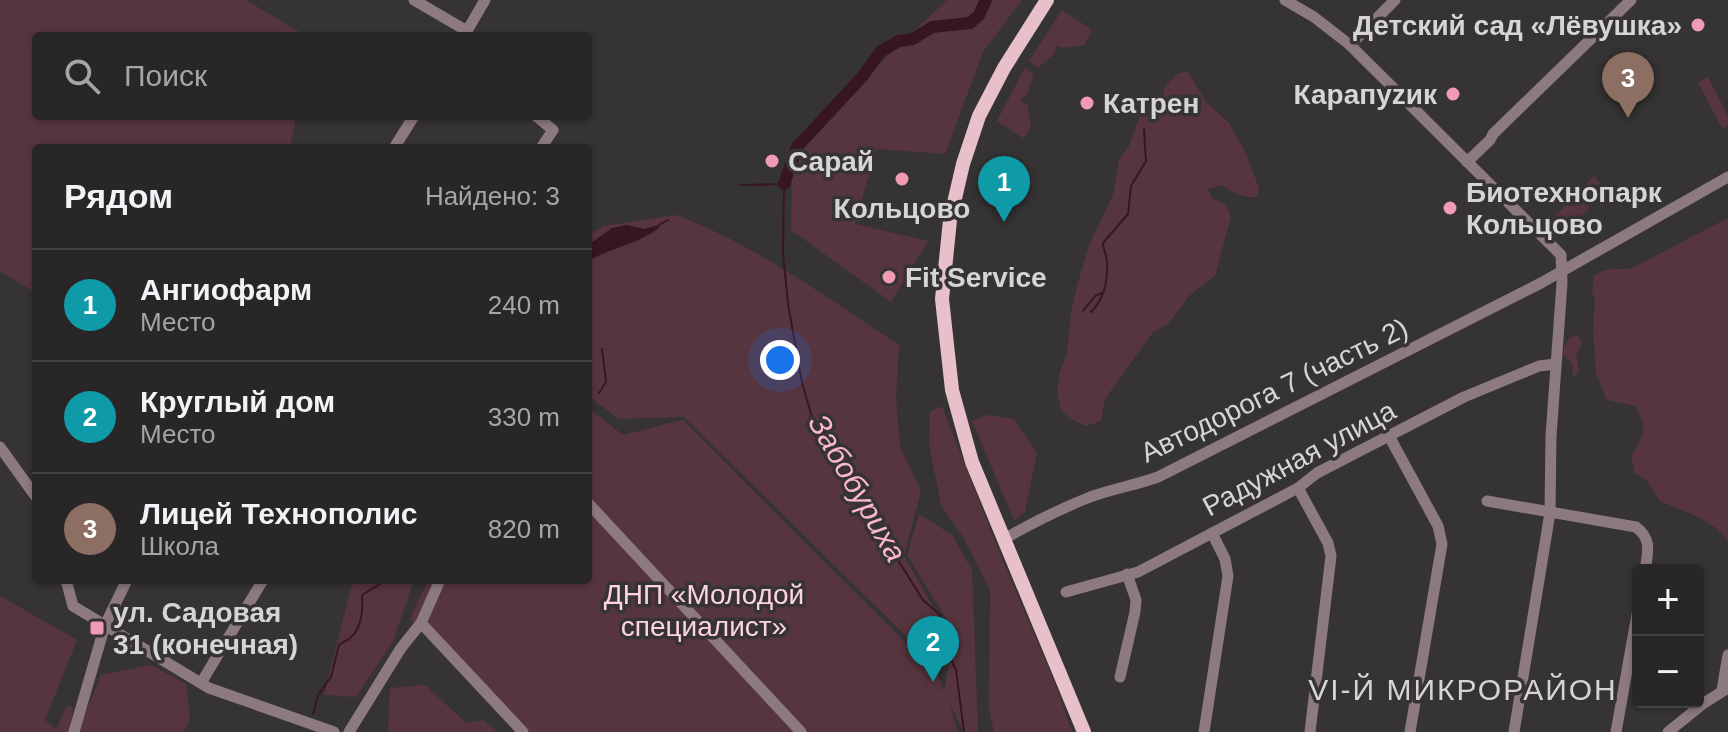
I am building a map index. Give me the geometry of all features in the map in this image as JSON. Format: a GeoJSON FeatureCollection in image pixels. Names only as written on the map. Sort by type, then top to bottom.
{"type":"FeatureCollection","features":[{"type":"Feature","properties":{"kind":"main road"},"geometry":{"type":"LineString","coordinates":[[1047,0],[1004,68],[979,116],[963,164],[950,220],[943,271],[944,325],[957,413],[972,462],[1084,732]]}},
{"type":"Feature","properties":{"kind":"street"},"geometry":{"type":"LineString","coordinates":[[414,0],[462,32]]}},
{"type":"Feature","properties":{"kind":"street"},"geometry":{"type":"LineString","coordinates":[[466,32],[485,0]]}},
{"type":"Feature","properties":{"kind":"street"},"geometry":{"type":"LineString","coordinates":[[1285,0],[1314,17],[1350,45],[1561,255],[1550,513],[1514,732]]}},
{"type":"Feature","properties":{"kind":"street"},"geometry":{"type":"LineString","coordinates":[[1350,45],[1395,0]]}},
{"type":"Feature","properties":{"kind":"street"},"geometry":{"type":"LineString","coordinates":[[1467,162],[1631,0]]}},
{"type":"Feature","properties":{"kind":"street"},"geometry":{"type":"LineString","coordinates":[[396,144],[412,120]]}},
{"type":"Feature","properties":{"kind":"street"},"geometry":{"type":"LineString","coordinates":[[541,120],[553,130],[544,144]]}},
{"type":"Feature","properties":{"kind":"street","name":"Автодорога 7 (часть 2)"},"geometry":{"type":"LineString","coordinates":[[1004,539],[1056,511],[1158,477],[1562,272],[1728,177]]}},
{"type":"Feature","properties":{"kind":"street","name":"Радужная улица"},"geometry":{"type":"LineString","coordinates":[[1066,592],[1138,572],[1298,488],[1317,473],[1464,397],[1539,366],[1555,364]]}},
{"type":"Feature","properties":{"kind":"street"},"geometry":{"type":"LineString","coordinates":[[1389,436],[1438,526],[1442,544],[1410,732]]}},
{"type":"Feature","properties":{"kind":"street"},"geometry":{"type":"LineString","coordinates":[[0,447],[32,491]]}},
{"type":"Feature","properties":{"kind":"street"},"geometry":{"type":"LineString","coordinates":[[1298,488],[1328,543],[1331,556],[1310,732]]}},
{"type":"Feature","properties":{"kind":"street"},"geometry":{"type":"LineString","coordinates":[[1487,501],[1636,527],[1647,537],[1646,564]]}},
{"type":"Feature","properties":{"kind":"street"},"geometry":{"type":"LineString","coordinates":[[592,507],[801,732]]}},
{"type":"Feature","properties":{"kind":"street"},"geometry":{"type":"LineString","coordinates":[[1204,732],[1228,576],[1225,559],[1212,533]]}},
{"type":"Feature","properties":{"kind":"street"},"geometry":{"type":"LineString","coordinates":[[1120,677],[1136,600],[1127,574]]}},
{"type":"Feature","properties":{"kind":"street"},"geometry":{"type":"LineString","coordinates":[[67,584],[73,606],[209,688],[334,732]]}},
{"type":"Feature","properties":{"kind":"street"},"geometry":{"type":"LineString","coordinates":[[74,732],[105,625],[125,584]]}},
{"type":"Feature","properties":{"kind":"street"},"geometry":{"type":"LineString","coordinates":[[201,683],[261,584]]}},
{"type":"Feature","properties":{"kind":"street"},"geometry":{"type":"LineString","coordinates":[[349,732],[401,648],[421,623],[438,584]]}},
{"type":"Feature","properties":{"kind":"street"},"geometry":{"type":"LineString","coordinates":[[421,623],[523,732]]}},
{"type":"Feature","properties":{"kind":"street"},"geometry":{"type":"LineString","coordinates":[[1616,732],[1633,636]]}},
{"type":"Feature","properties":{"kind":"street"},"geometry":{"type":"LineString","coordinates":[[1668,732],[1725,689],[1728,655]]}},
{"type":"Feature","properties":{"kind":"green space"},"geometry":{"type":"Polygon","coordinates":[[[0,0],[246,0],[299,32],[32,32],[32,120],[295,120],[291,144],[32,144],[32,291],[0,271],[0,0]]]}},
{"type":"Feature","properties":{"kind":"green space"},"geometry":{"type":"Polygon","coordinates":[[[947,0],[1022,0],[983,52],[945,154],[876,149],[855,224],[928,241],[891,302],[791,230],[792,147],[947,0]]]}},
{"type":"Feature","properties":{"kind":"green space"},"geometry":{"type":"Polygon","coordinates":[[[1062,10],[1092,30],[1085,45],[1056,46],[1055,53],[1038,68],[1029,61],[1062,10]]]}},
{"type":"Feature","properties":{"kind":"green space"},"geometry":{"type":"Polygon","coordinates":[[[1025,67],[1034,74],[1027,94],[1021,99],[1027,104],[1031,127],[1023,138],[997,121],[1025,67]]]}},
{"type":"Feature","properties":{"kind":"green space"},"geometry":{"type":"Polygon","coordinates":[[[1188,72],[1206,102],[1229,123],[1246,153],[1259,188],[1257,197],[1238,194],[1222,185],[1208,189],[1212,198],[1226,205],[1231,216],[1215,276],[1191,294],[1167,325],[1153,332],[1105,399],[1101,421],[1086,426],[1061,410],[1057,391],[1067,354],[1077,286],[1089,245],[1113,195],[1119,160],[1129,146],[1140,115],[1151,108],[1163,94],[1165,86],[1179,73],[1188,72]]]}},
{"type":"Feature","properties":{"kind":"green space"},"geometry":{"type":"Polygon","coordinates":[[[1708,77],[1728,116],[1728,126],[1722,129],[1698,82],[1708,77]]]}},
{"type":"Feature","properties":{"kind":"green space"},"geometry":{"type":"Polygon","coordinates":[[[1594,176],[1612,195],[1601,207],[1582,188],[1594,176]]]}},
{"type":"Feature","properties":{"kind":"green space"},"geometry":{"type":"Polygon","coordinates":[[[1576,195],[1589,208],[1568,230],[1554,217],[1576,195]]]}},
{"type":"Feature","properties":{"kind":"green space"},"geometry":{"type":"Polygon","coordinates":[[[676,215],[706,227],[763,257],[899,345],[896,398],[900,446],[921,491],[904,556],[945,628],[926,656],[684,417],[619,419],[592,399],[592,233],[604,226],[676,215]]]}},
{"type":"Feature","properties":{"kind":"green space"},"geometry":{"type":"Polygon","coordinates":[[[1728,218],[1728,541],[1716,528],[1698,517],[1660,501],[1647,481],[1635,473],[1631,456],[1641,437],[1642,422],[1636,406],[1607,400],[1596,373],[1595,302],[1592,290],[1594,276],[1599,273],[1608,269],[1632,268],[1728,218]]]}},
{"type":"Feature","properties":{"kind":"green space"},"geometry":{"type":"Polygon","coordinates":[[[1577,335],[1581,343],[1576,356],[1579,371],[1573,377],[1572,363],[1564,356],[1564,349],[1568,340],[1577,335]]]}},
{"type":"Feature","properties":{"kind":"green space"},"geometry":{"type":"Polygon","coordinates":[[[942,406],[1072,732],[994,732],[989,709],[990,590],[965,540],[941,505],[929,445],[930,412],[942,406]]]}},
{"type":"Feature","properties":{"kind":"green space","name":"ДНП «Молодой специалист»"},"geometry":{"type":"Polygon","coordinates":[[[592,411],[623,435],[683,420],[938,675],[944,692],[954,631],[907,555],[919,514],[952,535],[972,570],[978,732],[964,732],[949,704],[958,732],[515,732],[410,619],[426,584],[592,584],[592,411]]]}},
{"type":"Feature","properties":{"kind":"green space"},"geometry":{"type":"Polygon","coordinates":[[[987,415],[1014,419],[1037,453],[1025,512],[1014,520],[972,421],[987,415]]]}},
{"type":"Feature","properties":{"kind":"green space"},"geometry":{"type":"Polygon","coordinates":[[[352,584],[413,584],[393,641],[356,697],[324,695],[352,584]]]}},
{"type":"Feature","properties":{"kind":"green space"},"geometry":{"type":"Polygon","coordinates":[[[0,596],[77,640],[45,720],[56,730],[67,705],[73,708],[70,732],[0,732],[0,596]]]}},
{"type":"Feature","properties":{"kind":"green space"},"geometry":{"type":"Polygon","coordinates":[[[151,665],[186,684],[190,720],[183,732],[81,732],[82,721],[101,675],[151,665]]]}},
{"type":"Feature","properties":{"kind":"green space"},"geometry":{"type":"Polygon","coordinates":[[[425,685],[466,723],[483,720],[497,732],[388,732],[390,688],[425,685]]]}},
{"type":"Feature","properties":{"kind":"shaded area"},"geometry":{"type":"Polygon","coordinates":[[[627,225],[644,229],[660,227],[643,238],[592,259],[592,242],[612,228],[627,225]]]}},
{"type":"Feature","properties":{"kind":"waterway","name":"Забобуриха"},"geometry":{"type":"LineString","coordinates":[[784,184],[797,147],[862,77],[881,51],[899,41],[913,39],[932,27],[970,23],[979,15],[986,0]]}},
{"type":"Feature","properties":{"kind":"waterway"},"geometry":{"type":"LineString","coordinates":[[1091,312],[1106,283],[1107,259],[1103,243],[1128,214],[1131,186],[1146,161],[1144,129]]}},
{"type":"Feature","properties":{"kind":"waterway","name":"Забобуриха"},"geometry":{"type":"LineString","coordinates":[[740,185],[784,184],[783,253],[788,304],[802,383],[812,417],[840,468],[923,600],[939,614],[946,626],[947,651],[956,670],[964,732]]}},
{"type":"Feature","properties":{"kind":"waterway"},"geometry":{"type":"LineString","coordinates":[[659,225],[668,220]]}},
{"type":"Feature","properties":{"kind":"waterway"},"geometry":{"type":"LineString","coordinates":[[1083,311],[1095,296],[1102,293]]}},
{"type":"Feature","properties":{"kind":"waterway"},"geometry":{"type":"LineString","coordinates":[[599,393],[606,382],[602,349]]}},
{"type":"Feature","properties":{"kind":"waterway"},"geometry":{"type":"LineString","coordinates":[[313,714],[318,695],[331,677],[339,645],[354,634],[359,624],[362,595],[380,584]]}},
{"type":"Feature","properties":{"kind":"place","name":"Детский сад «Лёвушка»"},"geometry":{"type":"Point","coordinates":[1698,25]}},
{"type":"Feature","properties":{"kind":"place","name":"Карапуzик"},"geometry":{"type":"Point","coordinates":[1453,94]}},
{"type":"Feature","properties":{"kind":"place","name":"Катрен"},"geometry":{"type":"Point","coordinates":[1087,103]}},
{"type":"Feature","properties":{"kind":"place","name":"Лицей Технополис"},"geometry":{"type":"Point","coordinates":[1628,118]}},
{"type":"Feature","properties":{"kind":"place","name":"Сарай"},"geometry":{"type":"Point","coordinates":[772,161]}},
{"type":"Feature","properties":{"kind":"place","name":"Кольцово"},"geometry":{"type":"Point","coordinates":[902,179]}},
{"type":"Feature","properties":{"kind":"place","name":"Биотехнопарк Кольцово"},"geometry":{"type":"Point","coordinates":[1450,208]}},
{"type":"Feature","properties":{"kind":"place","name":"Ангиофарм"},"geometry":{"type":"Point","coordinates":[1004,222]}},
{"type":"Feature","properties":{"kind":"place","name":"Fit Service"},"geometry":{"type":"Point","coordinates":[889,277]}},
{"type":"Feature","properties":{"kind":"place","name":"ул. Садовая 31 (конечная)"},"geometry":{"type":"Point","coordinates":[97,628]}},
{"type":"Feature","properties":{"kind":"place","name":"Круглый дом"},"geometry":{"type":"Point","coordinates":[933,682]}},
{"type":"Feature","properties":{"kind":"district","name":"VI-Й МИКРОРАЙОН"},"geometry":{"type":"Point","coordinates":[1463,690]}}]}
